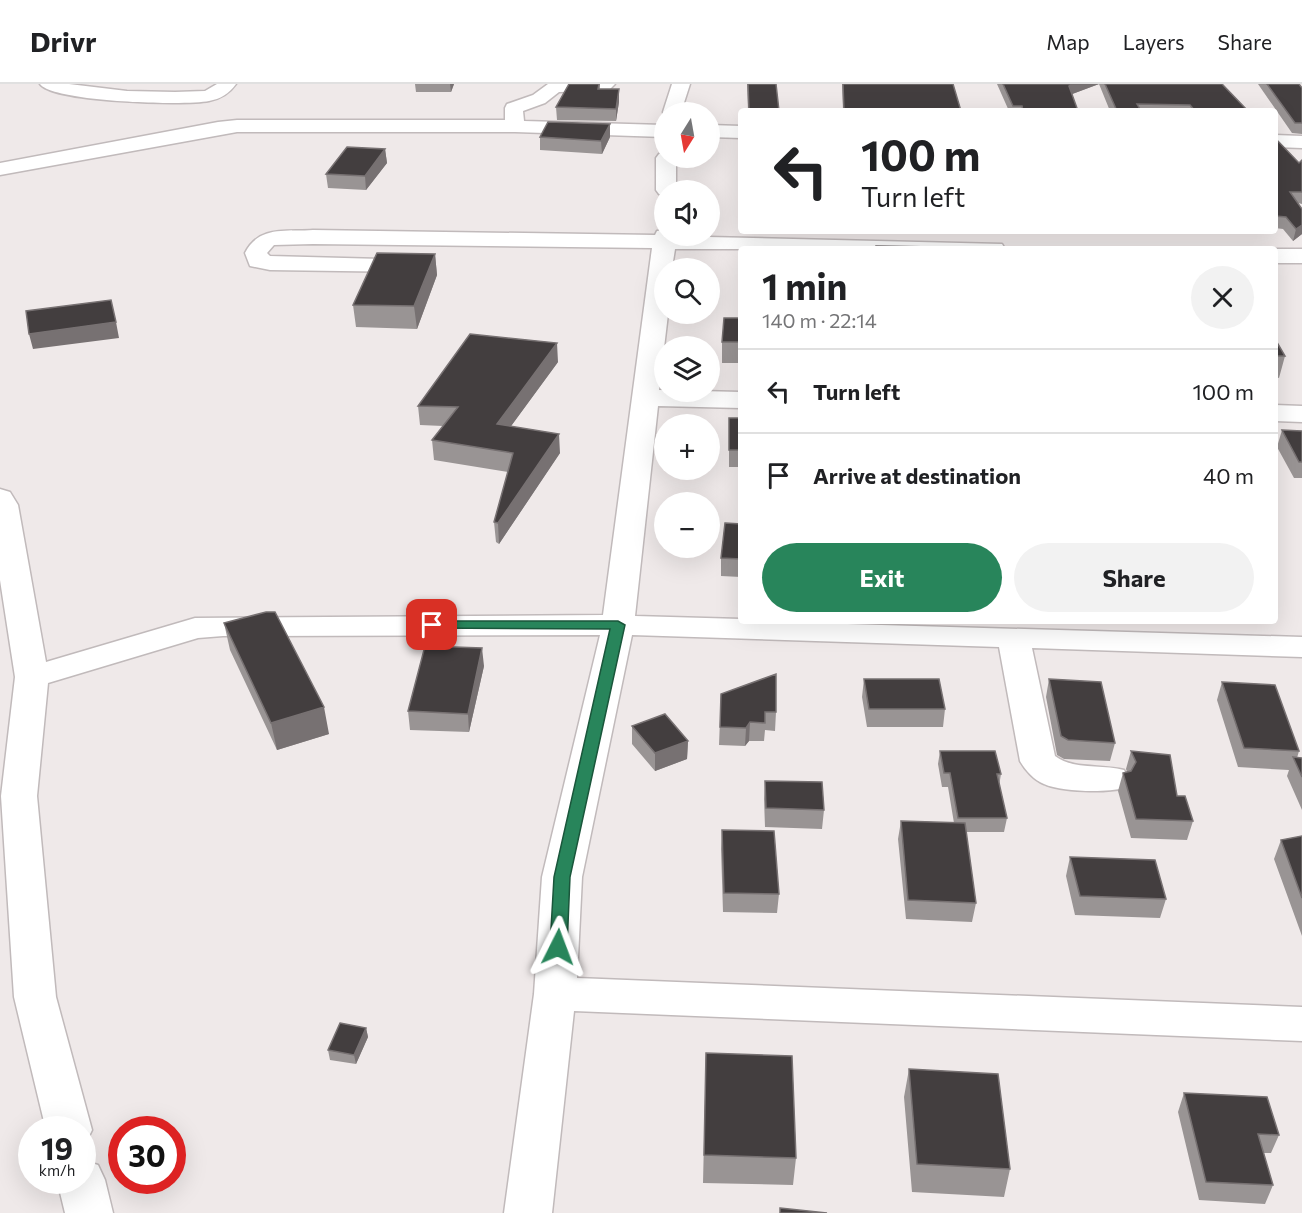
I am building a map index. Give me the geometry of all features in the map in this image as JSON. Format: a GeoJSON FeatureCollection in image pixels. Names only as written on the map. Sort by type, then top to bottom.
{"type":"FeatureCollection","features":[{"type":"Feature","properties":{"kind":"street"},"geometry":{"type":"LineString","coordinates":[[49,84],[69,90],[94,93],[192,98],[218,93],[224,85]]}},
{"type":"Feature","properties":{"kind":"street"},"geometry":{"type":"LineString","coordinates":[[515,126],[514,108],[539,99],[555,87],[606,84]]}},
{"type":"Feature","properties":{"kind":"street"},"geometry":{"type":"LineString","coordinates":[[675,102],[681,84]]}},
{"type":"Feature","properties":{"kind":"street"},"geometry":{"type":"LineString","coordinates":[[0,169],[218,128],[273,125],[515,126],[654,131]]}},
{"type":"Feature","properties":{"kind":"street"},"geometry":{"type":"LineString","coordinates":[[720,131],[738,132]]}},
{"type":"Feature","properties":{"kind":"street"},"geometry":{"type":"LineString","coordinates":[[1278,141],[1302,142]]}},
{"type":"Feature","properties":{"kind":"street"},"geometry":{"type":"LineString","coordinates":[[411,265],[270,263],[258,261],[256,253],[260,244],[269,239],[287,237],[654,238]]}},
{"type":"Feature","properties":{"kind":"street"},"geometry":{"type":"LineString","coordinates":[[720,240],[904,246]]}},
{"type":"Feature","properties":{"kind":"street"},"geometry":{"type":"LineString","coordinates":[[528,1213],[555,994],[562,877],[618,625],[664,246]]}},
{"type":"Feature","properties":{"kind":"street"},"geometry":{"type":"LineString","coordinates":[[1278,256],[1302,256]]}},
{"type":"Feature","properties":{"kind":"street"},"geometry":{"type":"LineString","coordinates":[[645,398],[738,400]]}},
{"type":"Feature","properties":{"kind":"street"},"geometry":{"type":"LineString","coordinates":[[1278,413],[1302,414]]}},
{"type":"Feature","properties":{"kind":"street"},"geometry":{"type":"LineString","coordinates":[[0,498],[32,676],[19,796],[35,997],[65,1116]]}},
{"type":"Feature","properties":{"kind":"street"},"geometry":{"type":"LineString","coordinates":[[32,676],[195,628],[223,626],[618,625],[1302,647]]}},
{"type":"Feature","properties":{"kind":"street"},"geometry":{"type":"LineString","coordinates":[[1014,639],[1038,761],[1055,776],[1111,779]]}},
{"type":"Feature","properties":{"kind":"street"},"geometry":{"type":"LineString","coordinates":[[555,994],[1302,1023]]}},
{"type":"Feature","properties":{"kind":"street"},"geometry":{"type":"LineString","coordinates":[[84,1194],[89,1213]]}},
{"type":"Feature","properties":{"kind":"building"},"geometry":{"type":"Polygon","coordinates":[[[569,84],[599,84],[598,89],[619,89],[616,109],[556,107],[569,84]]]}},
{"type":"Feature","properties":{"kind":"building"},"geometry":{"type":"Polygon","coordinates":[[[748,84],[776,84],[779,108],[749,108],[748,84]]]}},
{"type":"Feature","properties":{"kind":"building"},"geometry":{"type":"Polygon","coordinates":[[[843,84],[953,84],[960,108],[844,108],[843,84]]]}},
{"type":"Feature","properties":{"kind":"building"},"geometry":{"type":"Polygon","coordinates":[[[1003,84],[1073,84],[1069,86],[1077,108],[1022,108],[1022,106],[1013,106],[1003,84]]]}},
{"type":"Feature","properties":{"kind":"building"},"geometry":{"type":"Polygon","coordinates":[[[1105,84],[1222,84],[1245,108],[1192,108],[1190,105],[1137,104],[1139,108],[1116,108],[1105,84]]]}},
{"type":"Feature","properties":{"kind":"building"},"geometry":{"type":"Polygon","coordinates":[[[1267,84],[1299,84],[1302,88],[1302,123],[1295,123],[1267,84]]]}},
{"type":"Feature","properties":{"kind":"building"},"geometry":{"type":"Polygon","coordinates":[[[548,122],[610,124],[601,141],[540,137],[548,122]]]}},
{"type":"Feature","properties":{"kind":"building"},"geometry":{"type":"Polygon","coordinates":[[[1278,141],[1299,163],[1302,160],[1302,192],[1290,192],[1302,209],[1302,225],[1296,229],[1286,217],[1278,216],[1278,141]]]}},
{"type":"Feature","properties":{"kind":"building"},"geometry":{"type":"Polygon","coordinates":[[[347,147],[385,149],[365,176],[326,174],[347,147]]]}},
{"type":"Feature","properties":{"kind":"building"},"geometry":{"type":"Polygon","coordinates":[[[377,253],[435,254],[414,306],[353,305],[377,253]]]}},
{"type":"Feature","properties":{"kind":"building"},"geometry":{"type":"Polygon","coordinates":[[[111,300],[116,322],[29,334],[26,311],[111,300]]]}},
{"type":"Feature","properties":{"kind":"building"},"geometry":{"type":"Polygon","coordinates":[[[724,318],[738,318],[738,342],[722,342],[724,318]]]}},
{"type":"Feature","properties":{"kind":"building"},"geometry":{"type":"Polygon","coordinates":[[[470,334],[557,343],[497,424],[559,434],[498,523],[494,522],[513,453],[432,440],[458,407],[418,406],[470,334]]]}},
{"type":"Feature","properties":{"kind":"building"},"geometry":{"type":"Polygon","coordinates":[[[1278,344],[1285,356],[1278,356],[1278,344]]]}},
{"type":"Feature","properties":{"kind":"building"},"geometry":{"type":"Polygon","coordinates":[[[729,418],[738,418],[738,450],[729,450],[729,418]]]}},
{"type":"Feature","properties":{"kind":"building"},"geometry":{"type":"Polygon","coordinates":[[[1282,430],[1302,431],[1302,462],[1299,462],[1282,430]]]}},
{"type":"Feature","properties":{"kind":"building"},"geometry":{"type":"Polygon","coordinates":[[[725,523],[738,524],[738,559],[721,558],[725,523]]]}},
{"type":"Feature","properties":{"kind":"building"},"geometry":{"type":"Polygon","coordinates":[[[266,612],[275,612],[324,707],[271,723],[224,623],[266,612]]]}},
{"type":"Feature","properties":{"kind":"building"},"geometry":{"type":"Polygon","coordinates":[[[425,646],[482,648],[468,714],[408,711],[425,646]]]}},
{"type":"Feature","properties":{"kind":"building"},"geometry":{"type":"Polygon","coordinates":[[[776,674],[776,712],[765,712],[765,723],[750,722],[746,728],[720,727],[721,694],[776,674]]]}},
{"type":"Feature","properties":{"kind":"building"},"geometry":{"type":"Polygon","coordinates":[[[864,679],[939,679],[945,709],[869,709],[864,679]]]}},
{"type":"Feature","properties":{"kind":"building"},"geometry":{"type":"Polygon","coordinates":[[[1049,679],[1101,682],[1115,743],[1068,740],[1061,736],[1049,679]]]}},
{"type":"Feature","properties":{"kind":"building"},"geometry":{"type":"Polygon","coordinates":[[[1222,682],[1275,685],[1299,751],[1244,748],[1222,682]]]}},
{"type":"Feature","properties":{"kind":"building"},"geometry":{"type":"Polygon","coordinates":[[[665,714],[688,741],[655,753],[632,726],[665,714]]]}},
{"type":"Feature","properties":{"kind":"building"},"geometry":{"type":"Polygon","coordinates":[[[940,751],[995,751],[1001,774],[997,774],[1007,818],[958,818],[950,773],[944,773],[940,751]]]}},
{"type":"Feature","properties":{"kind":"building"},"geometry":{"type":"Polygon","coordinates":[[[1131,751],[1170,755],[1177,796],[1185,796],[1193,821],[1136,819],[1123,773],[1131,771],[1136,762],[1131,751]]]}},
{"type":"Feature","properties":{"kind":"building"},"geometry":{"type":"Polygon","coordinates":[[[1293,757],[1302,758],[1302,777],[1293,757]]]}},
{"type":"Feature","properties":{"kind":"building"},"geometry":{"type":"Polygon","coordinates":[[[765,781],[822,782],[824,810],[766,808],[765,781]]]}},
{"type":"Feature","properties":{"kind":"building"},"geometry":{"type":"Polygon","coordinates":[[[901,821],[965,823],[976,903],[908,900],[901,821]]]}},
{"type":"Feature","properties":{"kind":"building"},"geometry":{"type":"Polygon","coordinates":[[[722,830],[774,831],[779,894],[724,893],[722,830]]]}},
{"type":"Feature","properties":{"kind":"building"},"geometry":{"type":"Polygon","coordinates":[[[1302,836],[1302,898],[1281,840],[1302,836]]]}},
{"type":"Feature","properties":{"kind":"building"},"geometry":{"type":"Polygon","coordinates":[[[1070,857],[1155,860],[1166,899],[1080,896],[1070,857]]]}},
{"type":"Feature","properties":{"kind":"building"},"geometry":{"type":"Polygon","coordinates":[[[340,1023],[366,1028],[354,1055],[328,1050],[340,1023]]]}},
{"type":"Feature","properties":{"kind":"building"},"geometry":{"type":"Polygon","coordinates":[[[706,1053],[792,1056],[796,1158],[704,1155],[706,1053]]]}},
{"type":"Feature","properties":{"kind":"building"},"geometry":{"type":"Polygon","coordinates":[[[909,1069],[998,1074],[1010,1169],[917,1164],[909,1069]]]}},
{"type":"Feature","properties":{"kind":"building"},"geometry":{"type":"Polygon","coordinates":[[[1184,1093],[1267,1097],[1279,1135],[1258,1134],[1273,1185],[1206,1182],[1184,1093]]]}},
{"type":"Feature","properties":{"kind":"building"},"geometry":{"type":"Polygon","coordinates":[[[780,1208],[827,1213],[780,1213],[780,1208]]]}},
{"type":"Feature","properties":{"kind":"route"},"geometry":{"type":"LineString","coordinates":[[432,625],[618,625],[562,877],[558,947]]}}]}
